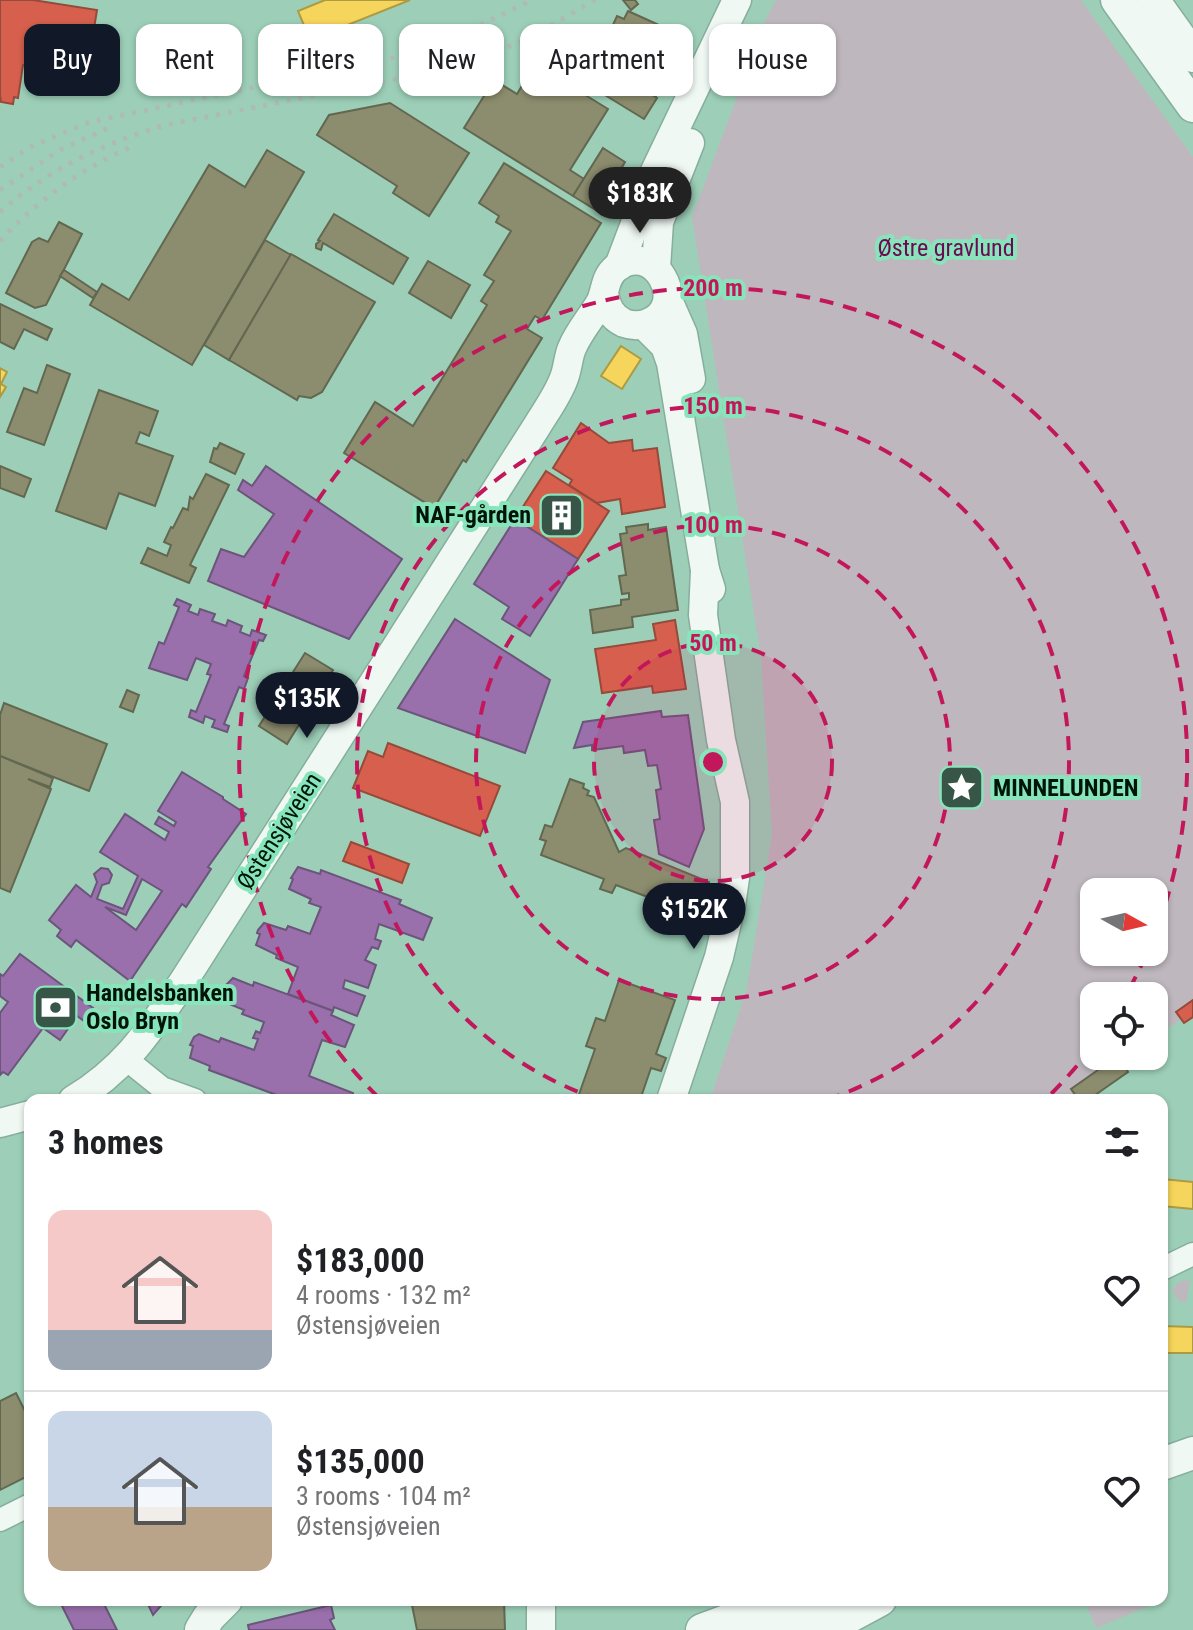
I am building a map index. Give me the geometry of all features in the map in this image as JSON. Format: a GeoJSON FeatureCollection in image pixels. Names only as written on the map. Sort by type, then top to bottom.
{"type":"FeatureCollection","features":[{"type":"Feature","properties":{"kind":"highway"},"geometry":{"type":"LineString","coordinates":[[1153,0],[1193,56]]}},
{"type":"Feature","properties":{"kind":"highway"},"geometry":{"type":"LineString","coordinates":[[1117,1],[1193,106]]}},
{"type":"Feature","properties":{"kind":"highway"},"geometry":{"type":"LineString","coordinates":[[1168,1462],[1193,1453]]}},
{"type":"Feature","properties":{"kind":"highway"},"geometry":{"type":"LineString","coordinates":[[1168,1484],[1193,1476]]}},
{"type":"Feature","properties":{"kind":"highway"},"geometry":{"type":"LineString","coordinates":[[201,1630],[220,1606]]}},
{"type":"Feature","properties":{"kind":"highway"},"geometry":{"type":"LineString","coordinates":[[702,1630],[767,1606]]}},
{"type":"Feature","properties":{"kind":"highway"},"geometry":{"type":"LineString","coordinates":[[764,1630],[829,1606]]}},
{"type":"Feature","properties":{"kind":"highway"},"geometry":{"type":"LineString","coordinates":[[824,1630],[869,1606]]}},
{"type":"Feature","properties":{"kind":"main road","name":"Østensjøveien"},"geometry":{"type":"LineString","coordinates":[[83,1094],[126,1059],[183,982],[503,481],[564,379],[572,348],[604,294],[610,274],[619,266],[655,171],[737,0]]}},
{"type":"Feature","properties":{"kind":"main road"},"geometry":{"type":"LineString","coordinates":[[656,268],[657,235],[666,198],[757,0]]}},
{"type":"Feature","properties":{"kind":"main road"},"geometry":{"type":"LineString","coordinates":[[619,266],[642,261],[656,268],[666,282],[668,300],[683,334],[696,413],[698,517]]}},
{"type":"Feature","properties":{"kind":"main road"},"geometry":{"type":"LineString","coordinates":[[604,294],[607,306],[659,338],[669,354],[705,570],[718,613],[740,765],[735,802],[731,905],[713,975],[673,1094]]}},
{"type":"Feature","properties":{"kind":"main road","name":"Østensjøveien"},"geometry":{"type":"LineString","coordinates":[[564,379],[586,359],[603,335],[659,316],[668,300]]}},
{"type":"Feature","properties":{"kind":"main road"},"geometry":{"type":"LineString","coordinates":[[0,1123],[24,1117]]}},
{"type":"Feature","properties":{"kind":"main road"},"geometry":{"type":"LineString","coordinates":[[541,1606],[541,1630]]}},
{"type":"Feature","properties":{"kind":"main road"},"geometry":{"type":"LineString","coordinates":[[559,1630],[560,1606]]}},
{"type":"Feature","properties":{"kind":"street"},"geometry":{"type":"LineString","coordinates":[[126,1059],[162,1088],[178,1094]]}},
{"type":"Feature","properties":{"kind":"street"},"geometry":{"type":"LineString","coordinates":[[1168,1266],[1193,1254]]}},
{"type":"Feature","properties":{"kind":"street"},"geometry":{"type":"LineString","coordinates":[[0,1520],[24,1508]]}},
{"type":"Feature","properties":{"kind":"green space","name":"Østre gravlund"},"geometry":{"type":"Polygon","coordinates":[[[776,0],[1081,0],[1193,157],[1193,1011],[1168,1028],[1168,982],[1080,982],[1080,1070],[1110,1070],[1076,1094],[712,1094],[747,988],[772,835],[761,658],[692,217],[737,96],[836,96],[836,24],[764,24],[767,17],[776,0]]]}},
{"type":"Feature","properties":{"kind":"green space"},"geometry":{"type":"Polygon","coordinates":[[[1190,1280],[1186,1302],[1179,1301],[1173,1292],[1175,1286],[1190,1280]]]}},
{"type":"Feature","properties":{"kind":"green space"},"geometry":{"type":"Polygon","coordinates":[[[1087,1606],[1149,1606],[1096,1628],[1087,1606]]]}},
{"type":"Feature","properties":{"kind":"building: Homes"},"geometry":{"type":"Polygon","coordinates":[[[325,0],[410,0],[350,24],[303,24],[298,11],[325,0]]]}},
{"type":"Feature","properties":{"kind":"building: Homes"},"geometry":{"type":"Polygon","coordinates":[[[621,346],[641,359],[622,389],[601,376],[621,346]]]}},
{"type":"Feature","properties":{"kind":"building: Homes"},"geometry":{"type":"Polygon","coordinates":[[[0,368],[7,372],[1,384],[6,387],[0,397],[0,368]]]}},
{"type":"Feature","properties":{"kind":"building: Homes"},"geometry":{"type":"Polygon","coordinates":[[[1168,1180],[1193,1182],[1193,1209],[1168,1207],[1168,1180]]]}},
{"type":"Feature","properties":{"kind":"building: Homes"},"geometry":{"type":"Polygon","coordinates":[[[1168,1326],[1193,1327],[1193,1353],[1168,1353],[1168,1326]]]}},
{"type":"Feature","properties":{"kind":"building: Shops"},"geometry":{"type":"Polygon","coordinates":[[[0,0],[33,0],[97,10],[95,24],[24,24],[24,65],[18,98],[14,97],[13,104],[1,102],[0,0]]]}},
{"type":"Feature","properties":{"kind":"building: Shops"},"geometry":{"type":"Polygon","coordinates":[[[581,423],[609,443],[632,440],[633,451],[657,448],[665,507],[622,514],[620,499],[597,503],[569,485],[572,480],[553,468],[581,423]]]}},
{"type":"Feature","properties":{"kind":"building: Shops","name":"NAF-gården"},"geometry":{"type":"Polygon","coordinates":[[[546,471],[609,511],[578,559],[515,519],[546,471]]]}},
{"type":"Feature","properties":{"kind":"building: Shops"},"geometry":{"type":"Polygon","coordinates":[[[675,620],[686,689],[653,693],[652,686],[602,693],[595,649],[656,640],[653,624],[675,620]]]}},
{"type":"Feature","properties":{"kind":"building: Shops"},"geometry":{"type":"Polygon","coordinates":[[[388,743],[500,786],[480,836],[353,788],[368,751],[383,757],[388,743]]]}},
{"type":"Feature","properties":{"kind":"building: Shops"},"geometry":{"type":"Polygon","coordinates":[[[351,842],[409,864],[402,883],[343,861],[351,842]]]}},
{"type":"Feature","properties":{"kind":"building: Shops"},"geometry":{"type":"Polygon","coordinates":[[[1193,1000],[1193,1017],[1184,1023],[1176,1012],[1193,1000]]]}},
{"type":"Feature","properties":{"kind":"building: Offices"},"geometry":{"type":"Polygon","coordinates":[[[266,466],[402,559],[349,639],[208,581],[221,549],[244,557],[274,514],[238,490],[243,480],[252,486],[266,466]]]}},
{"type":"Feature","properties":{"kind":"building: Offices"},"geometry":{"type":"Polygon","coordinates":[[[515,519],[578,559],[530,636],[502,619],[509,607],[474,584],[515,519]]]}},
{"type":"Feature","properties":{"kind":"building: Offices"},"geometry":{"type":"Polygon","coordinates":[[[177,599],[191,605],[188,611],[198,615],[200,609],[215,614],[212,621],[226,626],[228,620],[242,626],[240,632],[250,636],[252,630],[266,635],[263,641],[259,640],[244,676],[248,678],[244,689],[239,687],[224,724],[229,726],[227,732],[212,727],[215,720],[205,716],[203,723],[189,717],[191,710],[196,712],[211,675],[207,674],[211,664],[196,658],[187,680],[149,668],[159,642],[164,644],[179,607],[174,605],[177,599]]]}},
{"type":"Feature","properties":{"kind":"building: Offices"},"geometry":{"type":"Polygon","coordinates":[[[455,619],[550,680],[525,753],[398,708],[455,619]]]}},
{"type":"Feature","properties":{"kind":"building: Offices"},"geometry":{"type":"Polygon","coordinates":[[[661,711],[662,717],[688,715],[704,829],[689,867],[659,854],[654,820],[660,819],[656,790],[661,789],[657,765],[648,766],[645,750],[624,753],[623,746],[592,750],[592,745],[574,748],[583,722],[661,711]]]}},
{"type":"Feature","properties":{"kind":"building: Offices"},"geometry":{"type":"Polygon","coordinates":[[[182,772],[246,814],[208,867],[211,869],[186,907],[182,904],[130,981],[76,940],[71,947],[57,936],[61,930],[49,920],[76,885],[91,897],[97,882],[94,874],[101,868],[108,869],[112,875],[109,883],[102,885],[97,899],[123,909],[138,876],[100,852],[125,814],[165,840],[169,832],[155,824],[159,817],[174,826],[176,822],[158,811],[182,772]],[[142,879],[126,915],[105,907],[136,930],[162,891],[142,879]]]}},
{"type":"Feature","properties":{"kind":"building: Offices"},"geometry":{"type":"Polygon","coordinates":[[[298,867],[320,874],[321,870],[401,900],[399,904],[432,918],[423,940],[379,924],[375,939],[381,941],[378,949],[372,947],[365,960],[376,965],[368,988],[345,980],[343,988],[365,996],[357,1016],[334,1007],[333,1011],[288,994],[298,967],[256,945],[260,934],[258,930],[264,923],[286,930],[288,926],[310,934],[321,907],[289,889],[298,867]]]}},
{"type":"Feature","properties":{"kind":"building: Offices"},"geometry":{"type":"Polygon","coordinates":[[[20,954],[93,1008],[84,1021],[77,1016],[60,1040],[43,1028],[8,1075],[3,1072],[0,1075],[0,1013],[8,1002],[0,996],[0,974],[3,976],[20,954]]]}},
{"type":"Feature","properties":{"kind":"building: Offices"},"geometry":{"type":"Polygon","coordinates":[[[233,978],[253,986],[254,982],[333,1011],[331,1015],[354,1025],[345,1047],[322,1040],[309,1076],[353,1094],[274,1094],[209,1070],[210,1066],[190,1058],[193,1046],[190,1045],[199,1034],[254,1050],[258,1039],[253,1038],[256,1031],[260,1033],[264,1022],[242,1014],[244,1010],[222,1001],[225,986],[233,978]]]}},
{"type":"Feature","properties":{"kind":"building: Offices"},"geometry":{"type":"Polygon","coordinates":[[[62,1606],[105,1606],[117,1630],[74,1630],[62,1606]]]}},
{"type":"Feature","properties":{"kind":"building: Offices"},"geometry":{"type":"Polygon","coordinates":[[[149,1606],[161,1606],[153,1615],[149,1606]]]}},
{"type":"Feature","properties":{"kind":"building: Offices"},"geometry":{"type":"Polygon","coordinates":[[[331,1606],[334,1618],[330,1620],[335,1630],[249,1630],[248,1625],[331,1606]]]}},
{"type":"Feature","properties":{"kind":"building: Industry"},"geometry":{"type":"Polygon","coordinates":[[[623,0],[635,0],[638,4],[631,10],[623,0]]]}},
{"type":"Feature","properties":{"kind":"building: Industry"},"geometry":{"type":"Polygon","coordinates":[[[628,11],[657,24],[613,24],[617,16],[624,19],[628,11]]]}},
{"type":"Feature","properties":{"kind":"building: Industry"},"geometry":{"type":"Polygon","coordinates":[[[504,86],[517,94],[520,89],[520,96],[587,96],[608,109],[570,170],[584,179],[573,196],[464,128],[484,96],[504,96],[504,86]]]}},
{"type":"Feature","properties":{"kind":"building: Industry"},"geometry":{"type":"Polygon","coordinates":[[[606,96],[657,98],[644,119],[606,96]]]}},
{"type":"Feature","properties":{"kind":"building: Industry"},"geometry":{"type":"Polygon","coordinates":[[[390,103],[469,153],[429,216],[393,193],[397,186],[317,135],[329,115],[390,103]]]}},
{"type":"Feature","properties":{"kind":"building: Industry"},"geometry":{"type":"Polygon","coordinates":[[[603,148],[625,162],[609,189],[616,193],[606,210],[598,206],[596,210],[573,196],[603,148]]]}},
{"type":"Feature","properties":{"kind":"building: Industry"},"geometry":{"type":"Polygon","coordinates":[[[267,150],[304,172],[192,365],[90,305],[102,284],[129,300],[209,165],[245,187],[267,150]]]}},
{"type":"Feature","properties":{"kind":"building: Industry"},"geometry":{"type":"Polygon","coordinates":[[[504,163],[601,223],[542,320],[535,316],[527,329],[542,338],[434,508],[344,453],[375,402],[413,426],[487,305],[481,301],[494,281],[484,275],[511,231],[496,222],[499,216],[479,203],[504,163]]]}},
{"type":"Feature","properties":{"kind":"building: Industry"},"geometry":{"type":"Polygon","coordinates":[[[334,214],[408,258],[393,284],[323,243],[321,250],[316,248],[334,214]]]}},
{"type":"Feature","properties":{"kind":"building: Industry"},"geometry":{"type":"Polygon","coordinates":[[[59,222],[82,234],[46,305],[35,308],[6,293],[32,242],[39,238],[48,242],[59,222]]]}},
{"type":"Feature","properties":{"kind":"building: Industry"},"geometry":{"type":"Polygon","coordinates":[[[265,240],[291,255],[229,360],[204,345],[265,240]]]}},
{"type":"Feature","properties":{"kind":"building: Industry"},"geometry":{"type":"Polygon","coordinates":[[[291,254],[375,302],[322,392],[311,398],[299,396],[297,400],[229,360],[291,254]]]}},
{"type":"Feature","properties":{"kind":"building: Industry"},"geometry":{"type":"Polygon","coordinates":[[[428,261],[470,285],[451,318],[409,293],[428,261]]]}},
{"type":"Feature","properties":{"kind":"building: Industry"},"geometry":{"type":"Polygon","coordinates":[[[64,270],[97,292],[93,298],[60,276],[64,270]]]}},
{"type":"Feature","properties":{"kind":"building: Industry"},"geometry":{"type":"Polygon","coordinates":[[[0,304],[52,329],[47,340],[24,329],[14,349],[0,342],[0,304]]]}},
{"type":"Feature","properties":{"kind":"building: Industry"},"geometry":{"type":"Polygon","coordinates":[[[47,365],[70,374],[44,445],[7,432],[24,388],[37,393],[47,365]]]}},
{"type":"Feature","properties":{"kind":"building: Industry"},"geometry":{"type":"Polygon","coordinates":[[[99,390],[158,411],[149,436],[140,432],[136,443],[173,456],[155,506],[119,493],[106,529],[56,511],[99,390]]]}},
{"type":"Feature","properties":{"kind":"building: Industry"},"geometry":{"type":"Polygon","coordinates":[[[220,443],[244,454],[235,474],[210,462],[214,448],[217,449],[220,443]]]}},
{"type":"Feature","properties":{"kind":"building: Industry"},"geometry":{"type":"Polygon","coordinates":[[[0,466],[31,479],[24,497],[0,488],[0,466]]]}},
{"type":"Feature","properties":{"kind":"building: Industry"},"geometry":{"type":"Polygon","coordinates":[[[206,474],[229,485],[190,565],[196,568],[189,583],[141,563],[148,548],[167,556],[171,545],[164,542],[171,527],[183,508],[188,510],[190,497],[193,499],[206,474]]]}},
{"type":"Feature","properties":{"kind":"building: Industry"},"geometry":{"type":"Polygon","coordinates":[[[648,524],[648,530],[666,527],[678,610],[632,617],[633,627],[593,633],[590,610],[621,605],[621,600],[629,599],[629,593],[622,594],[619,576],[626,575],[620,534],[627,533],[626,527],[648,524]]]}},
{"type":"Feature","properties":{"kind":"building: Industry"},"geometry":{"type":"Polygon","coordinates":[[[305,653],[333,670],[287,744],[259,726],[305,653]]]}},
{"type":"Feature","properties":{"kind":"building: Industry"},"geometry":{"type":"Polygon","coordinates":[[[127,690],[139,695],[133,712],[120,707],[127,690]]]}},
{"type":"Feature","properties":{"kind":"building: Industry"},"geometry":{"type":"Polygon","coordinates":[[[4,703],[107,744],[89,791],[0,756],[0,715],[4,703]]]}},
{"type":"Feature","properties":{"kind":"building: Industry"},"geometry":{"type":"Polygon","coordinates":[[[0,756],[53,778],[50,787],[28,779],[51,789],[10,892],[0,888],[0,756]]]}},
{"type":"Feature","properties":{"kind":"building: Industry"},"geometry":{"type":"Polygon","coordinates":[[[570,779],[584,784],[583,788],[589,791],[587,795],[594,797],[619,852],[626,848],[709,882],[696,915],[674,907],[672,915],[655,908],[661,902],[616,885],[612,893],[600,889],[604,879],[541,855],[546,841],[540,839],[545,825],[552,827],[570,779]]]}},
{"type":"Feature","properties":{"kind":"building: Industry"},"geometry":{"type":"Polygon","coordinates":[[[619,980],[675,1000],[656,1054],[666,1058],[661,1071],[651,1068],[642,1094],[579,1094],[595,1049],[586,1046],[596,1018],[605,1021],[619,980]]]}},
{"type":"Feature","properties":{"kind":"building: Industry"},"geometry":{"type":"Polygon","coordinates":[[[1098,1070],[1128,1072],[1097,1094],[1075,1094],[1071,1089],[1098,1070]]]}},
{"type":"Feature","properties":{"kind":"building: Industry"},"geometry":{"type":"Polygon","coordinates":[[[16,1393],[24,1409],[24,1478],[0,1490],[0,1401],[16,1393]]]}},
{"type":"Feature","properties":{"kind":"building: Industry"},"geometry":{"type":"Polygon","coordinates":[[[412,1606],[504,1606],[505,1630],[417,1630],[412,1606]]]}},
{"type":"Feature","properties":{"kind":"railway"},"geometry":{"type":"LineString","coordinates":[[0,167],[34,145],[90,122],[392,58],[466,32],[532,0]]}},
{"type":"Feature","properties":{"kind":"railway"},"geometry":{"type":"LineString","coordinates":[[0,212],[58,170],[99,149],[143,132],[447,69],[524,41],[595,0]]}},
{"type":"Feature","properties":{"kind":"railway"},"geometry":{"type":"LineString","coordinates":[[0,190],[60,150],[112,126]]}},
{"type":"Feature","properties":{"kind":"railway"},"geometry":{"type":"LineString","coordinates":[[0,241],[60,188],[93,166],[129,148]]}},
{"type":"Feature","properties":{"kind":"place","name":"NAF-gården"},"geometry":{"type":"Point","coordinates":[562,515]}},
{"type":"Feature","properties":{"kind":"place","name":"MINNELUNDEN"},"geometry":{"type":"Point","coordinates":[962,788]}},
{"type":"Feature","properties":{"kind":"place","name":"Handelsbanken Oslo Bryn"},"geometry":{"type":"Point","coordinates":[55,1007]}}]}
